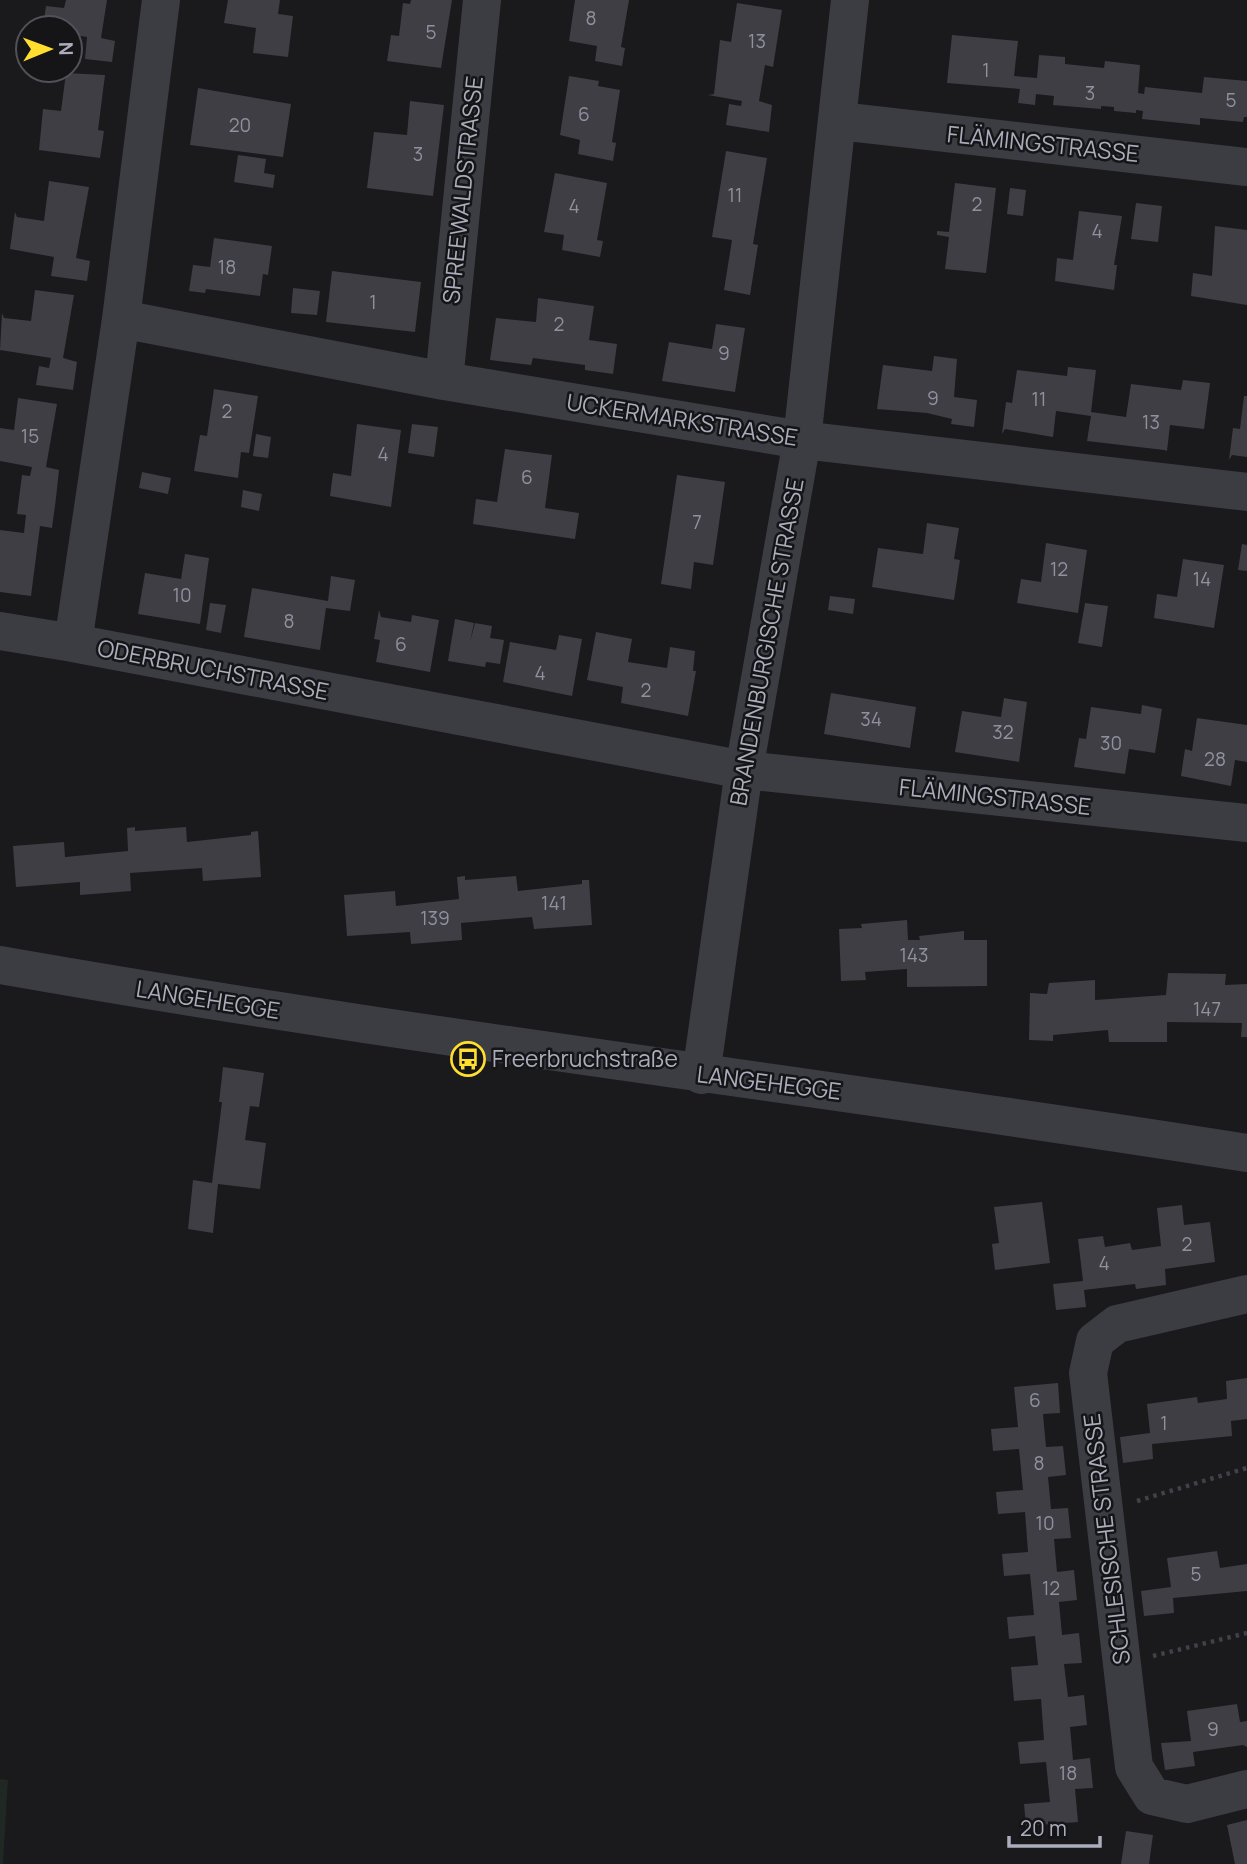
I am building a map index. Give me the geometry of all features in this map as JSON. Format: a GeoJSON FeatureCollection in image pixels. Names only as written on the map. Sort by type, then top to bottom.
{"type":"FeatureCollection","features":[{"type":"Feature","properties":{"kind":"street","name":"ODERBRUCHSTRASSE"},"geometry":{"type":"LineString","coordinates":[[161,0],[121,319],[73,643],[744,770]]}},
{"type":"Feature","properties":{"kind":"street","name":"SPREEWALDSTRASSE"},"geometry":{"type":"LineString","coordinates":[[444,381],[482,0]]}},
{"type":"Feature","properties":{"kind":"street","name":"BRANDENBURGISCHE STRASSE"},"geometry":{"type":"LineString","coordinates":[[701,1075],[744,770],[802,440],[839,121],[850,0]]}},
{"type":"Feature","properties":{"kind":"street","name":"FLÄMINGSTRASSE"},"geometry":{"type":"LineString","coordinates":[[839,121],[1247,167]]}},
{"type":"Feature","properties":{"kind":"street","name":"UCKERMARKSTRASSE"},"geometry":{"type":"LineString","coordinates":[[121,319],[444,381],[802,440],[1247,492]]}},
{"type":"Feature","properties":{"kind":"street"},"geometry":{"type":"LineString","coordinates":[[0,631],[73,643]]}},
{"type":"Feature","properties":{"kind":"street","name":"FLÄMINGSTRASSE"},"geometry":{"type":"LineString","coordinates":[[744,770],[1247,823]]}},
{"type":"Feature","properties":{"kind":"street","name":"LANGEHEGGE"},"geometry":{"type":"LineString","coordinates":[[0,965],[189,999],[701,1075],[990,1112],[1247,1153]]}},
{"type":"Feature","properties":{"kind":"street","name":"SCHLESISCHE STRASSE"},"geometry":{"type":"LineString","coordinates":[[1247,1294],[1117,1324],[1094,1341],[1088,1373],[1133,1768],[1152,1796],[1187,1804],[1247,1789]]}},
{"type":"Feature","properties":{"kind":"path"},"geometry":{"type":"LineString","coordinates":[[1104,1511],[1247,1468]]}},
{"type":"Feature","properties":{"kind":"path"},"geometry":{"type":"LineString","coordinates":[[1122,1664],[1247,1633]]}},
{"type":"Feature","properties":{"kind":"shaded area"},"geometry":{"type":"Polygon","coordinates":[[[0,1779],[8,1780],[3,1864],[0,1864],[0,1779]]]}},
{"type":"Feature","properties":{"kind":"building"},"geometry":{"type":"Polygon","coordinates":[[[66,0],[107,0],[101,38],[115,41],[112,62],[85,59],[87,37],[84,36],[84,14],[45,14],[46,6],[64,8],[66,0]]]}},
{"type":"Feature","properties":{"kind":"building"},"geometry":{"type":"Polygon","coordinates":[[[228,0],[280,0],[278,14],[293,16],[288,57],[253,53],[256,28],[224,23],[228,0]]]}},
{"type":"Feature","properties":{"kind":"building"},"geometry":{"type":"Polygon","coordinates":[[[411,0],[452,0],[441,68],[387,61],[391,35],[399,36],[403,3],[410,4],[411,0]]]}},
{"type":"Feature","properties":{"kind":"building"},"geometry":{"type":"Polygon","coordinates":[[[575,0],[629,0],[621,47],[625,48],[622,66],[595,61],[597,46],[569,41],[575,0]]]}},
{"type":"Feature","properties":{"kind":"building"},"geometry":{"type":"Polygon","coordinates":[[[737,3],[782,10],[773,67],[765,65],[759,101],[772,105],[769,132],[726,125],[729,104],[741,106],[742,101],[708,95],[714,94],[720,40],[731,42],[737,3]]]}},
{"type":"Feature","properties":{"kind":"building"},"geometry":{"type":"Polygon","coordinates":[[[952,35],[1018,41],[1014,76],[1037,78],[1039,55],[1065,57],[1065,64],[1104,68],[1105,61],[1140,65],[1138,93],[1144,94],[1145,87],[1202,93],[1204,77],[1247,81],[1247,117],[1244,117],[1243,122],[1200,118],[1200,125],[1142,119],[1143,111],[1114,111],[1114,107],[1101,106],[1101,109],[1053,105],[1054,96],[1036,94],[1035,105],[1018,103],[1020,89],[947,83],[952,35]]]}},
{"type":"Feature","properties":{"kind":"building"},"geometry":{"type":"Polygon","coordinates":[[[84,74],[105,75],[98,130],[104,131],[100,158],[39,150],[43,109],[61,111],[65,84],[84,84],[84,74]]]}},
{"type":"Feature","properties":{"kind":"building"},"geometry":{"type":"Polygon","coordinates":[[[569,76],[599,81],[598,86],[620,90],[612,142],[616,143],[613,161],[578,154],[580,140],[560,135],[569,76]]]}},
{"type":"Feature","properties":{"kind":"building"},"geometry":{"type":"Polygon","coordinates":[[[198,88],[291,104],[283,157],[190,145],[198,88]]]}},
{"type":"Feature","properties":{"kind":"building"},"geometry":{"type":"Polygon","coordinates":[[[410,101],[444,105],[433,196],[367,188],[374,132],[407,135],[410,101]]]}},
{"type":"Feature","properties":{"kind":"building"},"geometry":{"type":"Polygon","coordinates":[[[726,151],[767,158],[753,244],[758,245],[750,295],[724,290],[732,240],[712,237],[726,151]]]}},
{"type":"Feature","properties":{"kind":"building"},"geometry":{"type":"Polygon","coordinates":[[[238,155],[266,159],[264,173],[275,175],[273,188],[234,182],[238,155]]]}},
{"type":"Feature","properties":{"kind":"building"},"geometry":{"type":"Polygon","coordinates":[[[555,173],[607,183],[597,240],[603,241],[600,257],[562,250],[564,235],[544,232],[555,173]]]}},
{"type":"Feature","properties":{"kind":"building"},"geometry":{"type":"Polygon","coordinates":[[[49,181],[89,187],[76,258],[90,261],[87,281],[51,276],[54,257],[10,249],[15,212],[17,217],[44,221],[49,181]]]}},
{"type":"Feature","properties":{"kind":"building"},"geometry":{"type":"Polygon","coordinates":[[[955,183],[996,188],[986,273],[945,269],[949,237],[937,235],[937,231],[949,232],[955,183]]]}},
{"type":"Feature","properties":{"kind":"building"},"geometry":{"type":"Polygon","coordinates":[[[1010,188],[1026,190],[1023,216],[1007,214],[1010,188]]]}},
{"type":"Feature","properties":{"kind":"building"},"geometry":{"type":"Polygon","coordinates":[[[1136,203],[1162,206],[1158,242],[1131,239],[1136,203]]]}},
{"type":"Feature","properties":{"kind":"building"},"geometry":{"type":"Polygon","coordinates":[[[1079,211],[1122,216],[1114,265],[1117,265],[1114,290],[1055,281],[1057,258],[1073,260],[1079,211]]]}},
{"type":"Feature","properties":{"kind":"building"},"geometry":{"type":"Polygon","coordinates":[[[1215,226],[1247,230],[1247,305],[1191,296],[1193,273],[1212,276],[1215,226]]]}},
{"type":"Feature","properties":{"kind":"building"},"geometry":{"type":"Polygon","coordinates":[[[214,238],[272,246],[268,275],[263,274],[260,296],[206,289],[205,293],[189,291],[193,265],[210,267],[214,238]]]}},
{"type":"Feature","properties":{"kind":"building"},"geometry":{"type":"Polygon","coordinates":[[[332,271],[421,282],[415,332],[326,322],[332,271]]]}},
{"type":"Feature","properties":{"kind":"building"},"geometry":{"type":"Polygon","coordinates":[[[293,288],[320,291],[317,315],[291,313],[293,288]]]}},
{"type":"Feature","properties":{"kind":"building"},"geometry":{"type":"Polygon","coordinates":[[[35,290],[74,295],[63,358],[77,362],[73,390],[36,385],[39,366],[49,368],[51,358],[0,350],[2,313],[4,318],[31,321],[35,290]]]}},
{"type":"Feature","properties":{"kind":"building"},"geometry":{"type":"Polygon","coordinates":[[[538,298],[594,306],[589,340],[617,344],[613,374],[585,370],[585,365],[533,358],[531,365],[490,360],[496,318],[536,322],[538,298]]]}},
{"type":"Feature","properties":{"kind":"building"},"geometry":{"type":"Polygon","coordinates":[[[716,324],[745,328],[735,392],[662,381],[669,342],[712,349],[716,324]]]}},
{"type":"Feature","properties":{"kind":"building"},"geometry":{"type":"Polygon","coordinates":[[[934,356],[957,359],[954,397],[977,400],[974,427],[951,424],[952,419],[927,413],[877,409],[883,365],[932,371],[934,356]]]}},
{"type":"Feature","properties":{"kind":"building"},"geometry":{"type":"Polygon","coordinates":[[[1068,367],[1096,370],[1091,412],[1126,417],[1131,384],[1181,390],[1183,380],[1210,383],[1204,429],[1170,425],[1167,451],[1087,441],[1091,416],[1056,411],[1053,437],[1005,429],[1002,434],[1006,402],[1012,403],[1017,370],[1067,376],[1068,367]]]}},
{"type":"Feature","properties":{"kind":"building"},"geometry":{"type":"Polygon","coordinates":[[[214,389],[258,396],[249,453],[241,452],[238,478],[194,471],[200,435],[207,436],[214,389]]]}},
{"type":"Feature","properties":{"kind":"building"},"geometry":{"type":"Polygon","coordinates":[[[1244,396],[1247,396],[1247,457],[1232,455],[1229,460],[1233,428],[1240,429],[1244,396]]]}},
{"type":"Feature","properties":{"kind":"building"},"geometry":{"type":"Polygon","coordinates":[[[18,398],[57,404],[46,467],[59,470],[52,528],[40,526],[31,596],[0,592],[0,530],[24,533],[26,515],[17,514],[22,475],[30,476],[32,467],[0,461],[0,428],[14,430],[18,398]]]}},
{"type":"Feature","properties":{"kind":"building"},"geometry":{"type":"Polygon","coordinates":[[[357,424],[401,430],[391,507],[330,496],[333,473],[351,476],[357,424]]]}},
{"type":"Feature","properties":{"kind":"building"},"geometry":{"type":"Polygon","coordinates":[[[412,424],[438,427],[434,457],[408,453],[412,424]]]}},
{"type":"Feature","properties":{"kind":"building"},"geometry":{"type":"Polygon","coordinates":[[[256,434],[271,437],[268,458],[253,456],[256,434]]]}},
{"type":"Feature","properties":{"kind":"building"},"geometry":{"type":"Polygon","coordinates":[[[505,449],[552,455],[545,508],[579,513],[575,539],[473,524],[476,499],[497,502],[505,449]]]}},
{"type":"Feature","properties":{"kind":"building"},"geometry":{"type":"Polygon","coordinates":[[[142,472],[171,478],[168,494],[139,488],[142,472]]]}},
{"type":"Feature","properties":{"kind":"building"},"geometry":{"type":"Polygon","coordinates":[[[677,475],[725,482],[713,565],[694,562],[691,589],[661,584],[677,475]]]}},
{"type":"Feature","properties":{"kind":"building"},"geometry":{"type":"Polygon","coordinates":[[[243,490],[262,494],[259,511],[241,507],[243,490]]]}},
{"type":"Feature","properties":{"kind":"building"},"geometry":{"type":"Polygon","coordinates":[[[927,523],[959,528],[954,559],[960,560],[954,600],[872,587],[878,548],[923,554],[927,523]]]}},
{"type":"Feature","properties":{"kind":"building"},"geometry":{"type":"Polygon","coordinates":[[[1046,543],[1087,550],[1078,613],[1017,603],[1021,579],[1041,582],[1046,543]]]}},
{"type":"Feature","properties":{"kind":"building"},"geometry":{"type":"Polygon","coordinates":[[[1242,544],[1247,545],[1247,571],[1238,570],[1242,544]]]}},
{"type":"Feature","properties":{"kind":"building"},"geometry":{"type":"Polygon","coordinates":[[[185,554],[209,558],[200,624],[138,614],[145,573],[181,579],[185,554]]]}},
{"type":"Feature","properties":{"kind":"building"},"geometry":{"type":"Polygon","coordinates":[[[1183,559],[1224,565],[1214,628],[1154,618],[1157,594],[1177,597],[1183,559]]]}},
{"type":"Feature","properties":{"kind":"building"},"geometry":{"type":"Polygon","coordinates":[[[331,576],[355,580],[350,611],[326,608],[320,650],[244,637],[252,588],[328,601],[331,576]]]}},
{"type":"Feature","properties":{"kind":"building"},"geometry":{"type":"Polygon","coordinates":[[[830,596],[855,599],[853,614],[828,610],[830,596]]]}},
{"type":"Feature","properties":{"kind":"building"},"geometry":{"type":"Polygon","coordinates":[[[210,603],[226,605],[221,633],[206,630],[210,603]]]}},
{"type":"Feature","properties":{"kind":"building"},"geometry":{"type":"Polygon","coordinates":[[[1085,603],[1108,606],[1102,647],[1078,643],[1085,603]]]}},
{"type":"Feature","properties":{"kind":"building"},"geometry":{"type":"Polygon","coordinates":[[[379,610],[381,617],[411,622],[412,615],[439,620],[430,672],[376,662],[380,640],[374,639],[379,610]]]}},
{"type":"Feature","properties":{"kind":"building"},"geometry":{"type":"Polygon","coordinates":[[[455,619],[474,623],[470,642],[475,623],[492,626],[490,638],[504,640],[500,664],[486,662],[485,667],[448,661],[455,619]]]}},
{"type":"Feature","properties":{"kind":"building"},"geometry":{"type":"Polygon","coordinates":[[[596,632],[632,639],[628,662],[667,668],[670,647],[695,651],[693,671],[696,671],[688,716],[621,703],[623,687],[587,680],[596,632]]]}},
{"type":"Feature","properties":{"kind":"building"},"geometry":{"type":"Polygon","coordinates":[[[559,635],[582,639],[572,696],[503,682],[510,642],[556,650],[559,635]]]}},
{"type":"Feature","properties":{"kind":"building"},"geometry":{"type":"Polygon","coordinates":[[[831,693],[916,707],[910,748],[824,734],[831,693]]]}},
{"type":"Feature","properties":{"kind":"building"},"geometry":{"type":"Polygon","coordinates":[[[1004,698],[1027,702],[1019,762],[955,752],[962,711],[1001,717],[1004,698]]]}},
{"type":"Feature","properties":{"kind":"building"},"geometry":{"type":"Polygon","coordinates":[[[1142,705],[1162,709],[1155,753],[1129,749],[1125,774],[1074,767],[1079,738],[1086,739],[1091,707],[1141,714],[1142,705]]]}},
{"type":"Feature","properties":{"kind":"building"},"geometry":{"type":"Polygon","coordinates":[[[1197,718],[1247,725],[1247,762],[1235,760],[1231,786],[1181,776],[1185,749],[1192,751],[1197,718]]]}},
{"type":"Feature","properties":{"kind":"building"},"geometry":{"type":"Polygon","coordinates":[[[135,827],[135,831],[186,827],[187,842],[251,835],[251,832],[258,831],[261,877],[203,881],[202,868],[130,873],[131,891],[80,895],[80,882],[16,887],[13,846],[64,842],[65,857],[128,851],[127,828],[135,827]]]}},
{"type":"Feature","properties":{"kind":"building"},"geometry":{"type":"Polygon","coordinates":[[[465,876],[465,880],[516,876],[518,891],[582,884],[582,880],[589,880],[592,925],[534,929],[532,917],[461,923],[462,940],[411,944],[410,932],[347,936],[344,895],[395,891],[396,906],[459,899],[457,877],[465,876]]]}},
{"type":"Feature","properties":{"kind":"building"},"geometry":{"type":"Polygon","coordinates":[[[907,920],[908,940],[920,940],[919,936],[964,931],[964,940],[987,940],[987,986],[907,987],[907,969],[865,972],[866,980],[841,981],[839,929],[907,920]]]}},
{"type":"Feature","properties":{"kind":"building"},"geometry":{"type":"Polygon","coordinates":[[[1168,973],[1226,974],[1225,985],[1247,984],[1247,1037],[1241,1037],[1242,1023],[1167,1022],[1167,1042],[1109,1042],[1108,1030],[1053,1035],[1053,1041],[1029,1040],[1030,993],[1047,994],[1049,983],[1095,980],[1095,1000],[1166,995],[1168,973]]]}},
{"type":"Feature","properties":{"kind":"building"},"geometry":{"type":"Polygon","coordinates":[[[223,1067],[264,1073],[259,1107],[250,1106],[245,1140],[266,1143],[260,1189],[218,1184],[213,1233],[188,1229],[193,1180],[212,1183],[222,1102],[219,1102],[223,1067]]]}},
{"type":"Feature","properties":{"kind":"building"},"geometry":{"type":"Polygon","coordinates":[[[1042,1202],[1050,1263],[995,1270],[992,1244],[999,1243],[994,1207],[1042,1202]]]}},
{"type":"Feature","properties":{"kind":"building"},"geometry":{"type":"Polygon","coordinates":[[[1182,1205],[1184,1225],[1210,1222],[1215,1262],[1165,1269],[1166,1285],[1136,1289],[1135,1284],[1084,1290],[1086,1307],[1056,1310],[1053,1284],[1083,1281],[1078,1239],[1103,1236],[1105,1247],[1130,1243],[1132,1250],[1161,1246],[1157,1208],[1182,1205]]]}},
{"type":"Feature","properties":{"kind":"building"},"geometry":{"type":"Polygon","coordinates":[[[1247,1378],[1247,1419],[1231,1421],[1232,1436],[1152,1444],[1153,1459],[1123,1463],[1120,1437],[1150,1433],[1147,1404],[1197,1397],[1198,1403],[1227,1399],[1226,1381],[1247,1378]]]}},
{"type":"Feature","properties":{"kind":"building"},"geometry":{"type":"Polygon","coordinates":[[[1058,1383],[1060,1413],[1043,1414],[1046,1447],[1063,1446],[1066,1475],[1048,1477],[1051,1509],[1068,1508],[1071,1538],[1054,1539],[1057,1572],[1074,1570],[1077,1600],[1059,1602],[1062,1635],[1079,1633],[1082,1663],[1064,1664],[1068,1697],[1084,1695],[1087,1725],[1070,1727],[1073,1760],[1090,1758],[1093,1788],[1075,1789],[1078,1822],[1026,1826],[1024,1804],[1050,1802],[1046,1762],[1020,1764],[1018,1742],[1044,1740],[1041,1699],[1014,1701],[1011,1667],[1038,1665],[1035,1636],[1009,1639],[1007,1617],[1034,1615],[1030,1574],[1004,1576],[1002,1554],[1028,1552],[1025,1512],[998,1514],[996,1492],[1023,1490],[1019,1449],[993,1451],[991,1429],[1018,1427],[1014,1387],[1058,1383]]]}},
{"type":"Feature","properties":{"kind":"building"},"geometry":{"type":"Polygon","coordinates":[[[1217,1551],[1220,1568],[1247,1564],[1247,1591],[1173,1598],[1174,1613],[1144,1616],[1141,1591],[1171,1587],[1167,1558],[1217,1551]]]}},
{"type":"Feature","properties":{"kind":"building"},"geometry":{"type":"Polygon","coordinates":[[[1237,1704],[1240,1722],[1247,1721],[1247,1747],[1243,1745],[1193,1752],[1195,1766],[1165,1770],[1161,1743],[1191,1741],[1187,1711],[1237,1704]]]}},
{"type":"Feature","properties":{"kind":"building"},"geometry":{"type":"Polygon","coordinates":[[[1247,1820],[1247,1864],[1235,1864],[1227,1825],[1247,1820]]]}},
{"type":"Feature","properties":{"kind":"building"},"geometry":{"type":"Polygon","coordinates":[[[1126,1831],[1153,1835],[1149,1864],[1121,1864],[1126,1831]]]}},
{"type":"Feature","properties":{"kind":"place","name":"Freerbruchstraße"},"geometry":{"type":"Point","coordinates":[468,1059]}}]}
